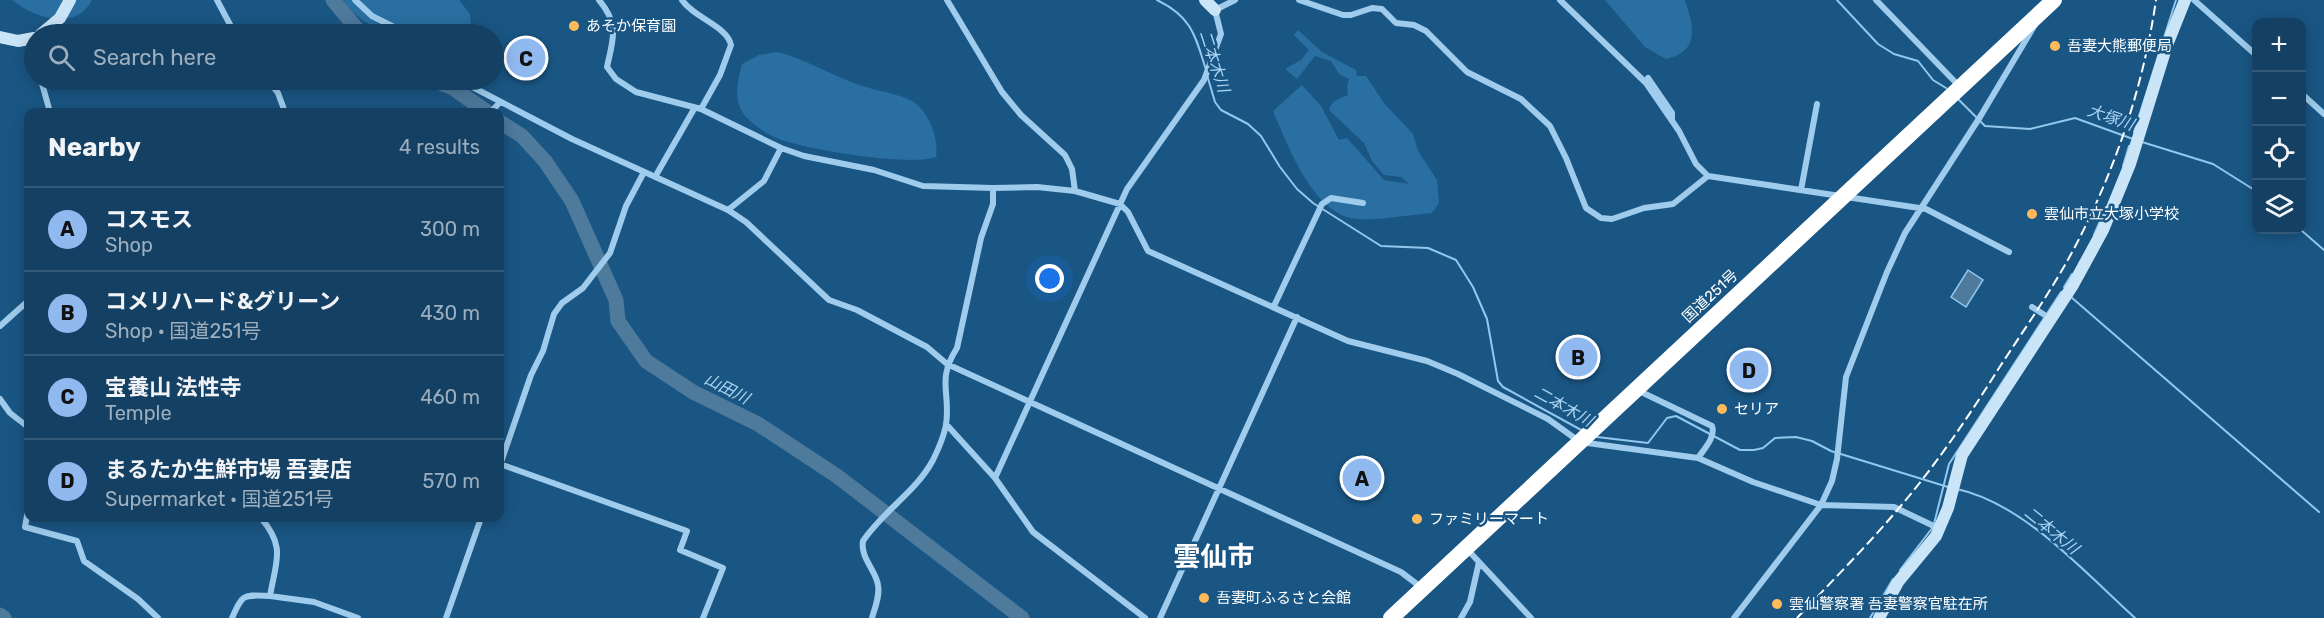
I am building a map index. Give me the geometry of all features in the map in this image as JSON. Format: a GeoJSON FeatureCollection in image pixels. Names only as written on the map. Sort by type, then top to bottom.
{"type":"FeatureCollection","features":[{"type":"Feature","properties":{"kind":"highway","name":"国道251号"},"geometry":{"type":"LineString","coordinates":[[1391,618],[2054,0]]}},
{"type":"Feature","properties":{"kind":"street"},"geometry":{"type":"LineString","coordinates":[[52,24],[60,18],[70,0]]}},
{"type":"Feature","properties":{"kind":"street"},"geometry":{"type":"LineString","coordinates":[[218,0],[230,24]]}},
{"type":"Feature","properties":{"kind":"street"},"geometry":{"type":"LineString","coordinates":[[355,0],[372,16],[388,24]]}},
{"type":"Feature","properties":{"kind":"street"},"geometry":{"type":"LineString","coordinates":[[599,0],[612,19],[613,44],[607,67],[609,72],[636,92],[698,109],[804,156],[874,170],[909,183],[993,188],[1037,187],[1075,191],[1120,204],[1128,212],[1148,251],[1348,341],[1427,362],[1458,374],[1586,437],[1698,458],[1754,482],[1821,505],[1894,507],[1940,529]]}},
{"type":"Feature","properties":{"kind":"street"},"geometry":{"type":"LineString","coordinates":[[655,177],[720,75],[731,45],[725,32],[698,17],[682,0]]}},
{"type":"Feature","properties":{"kind":"street"},"geometry":{"type":"LineString","coordinates":[[947,0],[1002,92],[1020,115],[1065,155],[1072,169],[1075,191]]}},
{"type":"Feature","properties":{"kind":"street"},"geometry":{"type":"LineString","coordinates":[[995,478],[1127,189],[1204,80],[1221,34],[1215,10],[1205,0]]}},
{"type":"Feature","properties":{"kind":"street"},"geometry":{"type":"LineString","coordinates":[[1215,10],[1235,0]]}},
{"type":"Feature","properties":{"kind":"street"},"geometry":{"type":"LineString","coordinates":[[1299,0],[1343,15],[1352,15],[1372,8],[1382,9],[1396,23],[1414,25],[1426,31],[1467,72],[1521,99],[1550,126],[1586,208],[1601,218],[1612,219],[1644,208],[1673,204],[1708,176]]}},
{"type":"Feature","properties":{"kind":"street"},"geometry":{"type":"LineString","coordinates":[[1560,0],[1646,83],[1672,120],[1696,164],[1708,176],[1922,208],[2009,252]]}},
{"type":"Feature","properties":{"kind":"street"},"geometry":{"type":"LineString","coordinates":[[1876,0],[1961,87]]}},
{"type":"Feature","properties":{"kind":"street"},"geometry":{"type":"LineString","coordinates":[[1879,618],[1898,582],[1940,529],[1962,455],[2051,319],[2103,230],[2137,142],[2167,45],[2185,0]]}},
{"type":"Feature","properties":{"kind":"street"},"geometry":{"type":"LineString","coordinates":[[2194,0],[2252,51]]}},
{"type":"Feature","properties":{"kind":"street"},"geometry":{"type":"LineString","coordinates":[[1734,618],[1821,505],[1832,481],[1838,455],[1846,377],[1891,262],[1905,234],[2032,33],[2036,17]]}},
{"type":"Feature","properties":{"kind":"street"},"geometry":{"type":"LineString","coordinates":[[0,37],[18,41],[24,40]]}},
{"type":"Feature","properties":{"kind":"street"},"geometry":{"type":"LineString","coordinates":[[1648,78],[1672,113],[1672,120]]}},
{"type":"Feature","properties":{"kind":"street"},"geometry":{"type":"LineString","coordinates":[[44,90],[49,108]]}},
{"type":"Feature","properties":{"kind":"street"},"geometry":{"type":"LineString","coordinates":[[276,90],[284,108]]}},
{"type":"Feature","properties":{"kind":"street"},"geometry":{"type":"LineString","coordinates":[[473,90],[496,107]]}},
{"type":"Feature","properties":{"kind":"street"},"geometry":{"type":"LineString","coordinates":[[2306,98],[2324,114]]}},
{"type":"Feature","properties":{"kind":"street"},"geometry":{"type":"LineString","coordinates":[[1802,190],[1816,104]]}},
{"type":"Feature","properties":{"kind":"street"},"geometry":{"type":"LineString","coordinates":[[504,111],[728,210],[746,222],[830,300],[857,310],[927,347],[947,364],[1401,572],[1422,588]]}},
{"type":"Feature","properties":{"kind":"street"},"geometry":{"type":"LineString","coordinates":[[728,210],[730,205],[764,181],[782,148]]}},
{"type":"Feature","properties":{"kind":"street"},"geometry":{"type":"LineString","coordinates":[[504,453],[531,375],[543,351],[554,314],[590,279],[610,253],[626,206],[644,172]]}},
{"type":"Feature","properties":{"kind":"street"},"geometry":{"type":"LineString","coordinates":[[872,618],[879,594],[878,583],[863,552],[862,544],[924,473],[933,459],[946,424],[944,376],[947,364],[957,348],[981,238],[993,204],[993,188]]}},
{"type":"Feature","properties":{"kind":"street"},"geometry":{"type":"LineString","coordinates":[[1274,306],[1320,209],[1331,198],[1363,203]]}},
{"type":"Feature","properties":{"kind":"street"},"geometry":{"type":"LineString","coordinates":[[0,326],[24,305]]}},
{"type":"Feature","properties":{"kind":"street"},"geometry":{"type":"LineString","coordinates":[[2032,307],[2051,319]]}},
{"type":"Feature","properties":{"kind":"street"},"geometry":{"type":"LineString","coordinates":[[1160,618],[1298,317]]}},
{"type":"Feature","properties":{"kind":"street"},"geometry":{"type":"LineString","coordinates":[[1636,389],[1712,426],[1710,441],[1698,458]]}},
{"type":"Feature","properties":{"kind":"street"},"geometry":{"type":"LineString","coordinates":[[0,399],[10,413],[24,425]]}},
{"type":"Feature","properties":{"kind":"street"},"geometry":{"type":"LineString","coordinates":[[946,424],[995,478],[1022,519],[1044,543],[1100,582],[1145,618]]}},
{"type":"Feature","properties":{"kind":"street"},"geometry":{"type":"LineString","coordinates":[[504,466],[687,531],[680,550],[723,568],[703,618]]}},
{"type":"Feature","properties":{"kind":"street"},"geometry":{"type":"LineString","coordinates":[[26,522],[25,527],[77,541],[78,552],[84,561],[138,599],[158,618]]}},
{"type":"Feature","properties":{"kind":"street"},"geometry":{"type":"LineString","coordinates":[[265,522],[273,531],[278,548],[270,596]]}},
{"type":"Feature","properties":{"kind":"street"},"geometry":{"type":"LineString","coordinates":[[446,618],[480,522]]}},
{"type":"Feature","properties":{"kind":"street"},"geometry":{"type":"LineString","coordinates":[[1466,548],[1531,618]]}},
{"type":"Feature","properties":{"kind":"street"},"geometry":{"type":"LineString","coordinates":[[1461,618],[1470,602],[1479,562]]}},
{"type":"Feature","properties":{"kind":"street"},"geometry":{"type":"LineString","coordinates":[[232,618],[240,598],[246,595],[314,602],[358,618]]}},
{"type":"Feature","properties":{"kind":"shaded area"},"geometry":{"type":"Polygon","coordinates":[[[12,0],[92,0],[85,10],[76,16],[54,19],[32,12],[12,0]]]}},
{"type":"Feature","properties":{"kind":"shaded area"},"geometry":{"type":"Polygon","coordinates":[[[343,0],[459,0],[470,14],[471,24],[370,24],[356,14],[343,0]]]}},
{"type":"Feature","properties":{"kind":"shaded area"},"geometry":{"type":"Polygon","coordinates":[[[1605,0],[1685,0],[1692,28],[1689,44],[1685,50],[1666,59],[1645,47],[1605,0]]]}},
{"type":"Feature","properties":{"kind":"shaded area"},"geometry":{"type":"Polygon","coordinates":[[[1298,30],[1322,52],[1356,70],[1357,76],[1366,76],[1384,103],[1413,134],[1418,151],[1437,180],[1439,203],[1432,213],[1358,219],[1342,215],[1328,206],[1315,193],[1294,159],[1273,111],[1302,85],[1321,106],[1339,140],[1347,138],[1384,180],[1409,184],[1401,177],[1384,175],[1372,161],[1364,143],[1329,110],[1334,101],[1348,95],[1349,79],[1339,74],[1331,61],[1315,56],[1297,79],[1285,69],[1301,60],[1309,50],[1294,35],[1298,30]]]}},
{"type":"Feature","properties":{"kind":"shaded area"},"geometry":{"type":"Polygon","coordinates":[[[778,52],[859,85],[912,101],[923,111],[932,126],[936,142],[936,157],[923,160],[903,160],[829,151],[785,141],[761,129],[745,116],[740,107],[737,95],[739,76],[742,64],[759,55],[778,52]]]}},
{"type":"Feature","properties":{"kind":"shaded area"},"geometry":{"type":"Polygon","coordinates":[[[1968,270],[1983,280],[1966,307],[1951,297],[1968,270]]]}},
{"type":"Feature","properties":{"kind":"waterway","name":"山田川"},"geometry":{"type":"LineString","coordinates":[[333,0],[353,24]]}},
{"type":"Feature","properties":{"kind":"waterway","name":"二本木川"},"geometry":{"type":"LineString","coordinates":[[1157,0],[1169,6],[1185,20],[1195,37],[1206,70]]}},
{"type":"Feature","properties":{"kind":"waterway","name":"大塚川"},"geometry":{"type":"LineString","coordinates":[[1837,0],[1878,44],[1894,54],[1918,61],[1933,80],[1946,88]]}},
{"type":"Feature","properties":{"kind":"waterway"},"geometry":{"type":"LineString","coordinates":[[2134,132],[2176,0]]}},
{"type":"Feature","properties":{"kind":"waterway","name":"二本木川"},"geometry":{"type":"LineString","coordinates":[[1207,75],[1215,102],[1221,110],[1248,124],[1261,136],[1297,189],[1313,203],[1381,246],[1428,248],[1456,260],[1473,287],[1487,319],[1498,381],[1503,387],[1583,431]]}},
{"type":"Feature","properties":{"kind":"waterway","name":"山田川"},"geometry":{"type":"LineString","coordinates":[[456,90],[481,108]]}},
{"type":"Feature","properties":{"kind":"waterway","name":"大塚川"},"geometry":{"type":"LineString","coordinates":[[1958,99],[1985,126],[2030,129],[2075,118],[2133,139]]}},
{"type":"Feature","properties":{"kind":"waterway","name":"山田川"},"geometry":{"type":"LineString","coordinates":[[504,125],[522,136],[545,161],[572,201],[616,300],[618,321],[646,361],[693,392],[758,424],[837,476],[1022,618]]}},
{"type":"Feature","properties":{"kind":"waterway","name":"大塚川"},"geometry":{"type":"LineString","coordinates":[[2142,142],[2213,164],[2252,188]]}},
{"type":"Feature","properties":{"kind":"waterway"},"geometry":{"type":"LineString","coordinates":[[2123,166],[2129,146]]}},
{"type":"Feature","properties":{"kind":"waterway"},"geometry":{"type":"LineString","coordinates":[[2094,235],[2106,207]]}},
{"type":"Feature","properties":{"kind":"waterway","name":"大塚川"},"geometry":{"type":"LineString","coordinates":[[2306,234],[2324,250]]}},
{"type":"Feature","properties":{"kind":"waterway"},"geometry":{"type":"LineString","coordinates":[[2064,287],[2072,274]]}},
{"type":"Feature","properties":{"kind":"waterway"},"geometry":{"type":"LineString","coordinates":[[1934,524],[1949,464],[2061,292]]}},
{"type":"Feature","properties":{"kind":"waterway"},"geometry":{"type":"LineString","coordinates":[[2071,297],[2319,512]]}},
{"type":"Feature","properties":{"kind":"waterway","name":"二本木川"},"geometry":{"type":"LineString","coordinates":[[1597,437],[1648,443],[1667,418],[1676,416],[1740,450],[1763,448],[1775,438],[1796,437],[1812,441],[1831,451],[1948,487]]}},
{"type":"Feature","properties":{"kind":"waterway","name":"二本木川"},"geometry":{"type":"LineString","coordinates":[[1957,489],[1982,497],[2030,524],[2135,618]]}},
{"type":"Feature","properties":{"kind":"waterway"},"geometry":{"type":"LineString","coordinates":[[1900,570],[1933,527]]}},
{"type":"Feature","properties":{"kind":"waterway"},"geometry":{"type":"LineString","coordinates":[[1870,618],[1893,579]]}},
{"type":"Feature","properties":{"kind":"waterway"},"geometry":{"type":"LineString","coordinates":[[0,615],[4,618]]}},
{"type":"Feature","properties":{"kind":"railway"},"geometry":{"type":"LineString","coordinates":[[1797,618],[1874,536],[1926,475],[1952,440],[2062,271],[2094,209],[2118,151],[2137,91],[2156,0]]}},
{"type":"Feature","properties":{"kind":"place","name":"あそか保育園"},"geometry":{"type":"Point","coordinates":[574,26]}},
{"type":"Feature","properties":{"kind":"place","name":"吾妻大熊郵便局"},"geometry":{"type":"Point","coordinates":[2055,46]}},
{"type":"Feature","properties":{"kind":"place","name":"宝養山 法性寺"},"geometry":{"type":"Point","coordinates":[526,58]}},
{"type":"Feature","properties":{"kind":"place","name":"雲仙市立大塚小学校"},"geometry":{"type":"Point","coordinates":[2032,214]}},
{"type":"Feature","properties":{"kind":"place","name":"コメリハード&グリーン"},"geometry":{"type":"Point","coordinates":[1578,357]}},
{"type":"Feature","properties":{"kind":"place","name":"まるたか生鮮市場 吾妻店"},"geometry":{"type":"Point","coordinates":[1749,370]}},
{"type":"Feature","properties":{"kind":"place","name":"セリア"},"geometry":{"type":"Point","coordinates":[1722,409]}},
{"type":"Feature","properties":{"kind":"place","name":"コスモス"},"geometry":{"type":"Point","coordinates":[1362,478]}},
{"type":"Feature","properties":{"kind":"place","name":"ファミリーマート"},"geometry":{"type":"Point","coordinates":[1417,519]}},
{"type":"Feature","properties":{"kind":"place","name":"吾妻町ふるさと会館"},"geometry":{"type":"Point","coordinates":[1204,598]}},
{"type":"Feature","properties":{"kind":"place","name":"雲仙警察署 吾妻警察官駐在所"},"geometry":{"type":"Point","coordinates":[1777,604]}},
{"type":"Feature","properties":{"kind":"district","name":"雲仙市"},"geometry":{"type":"Point","coordinates":[1214,557]}}]}
